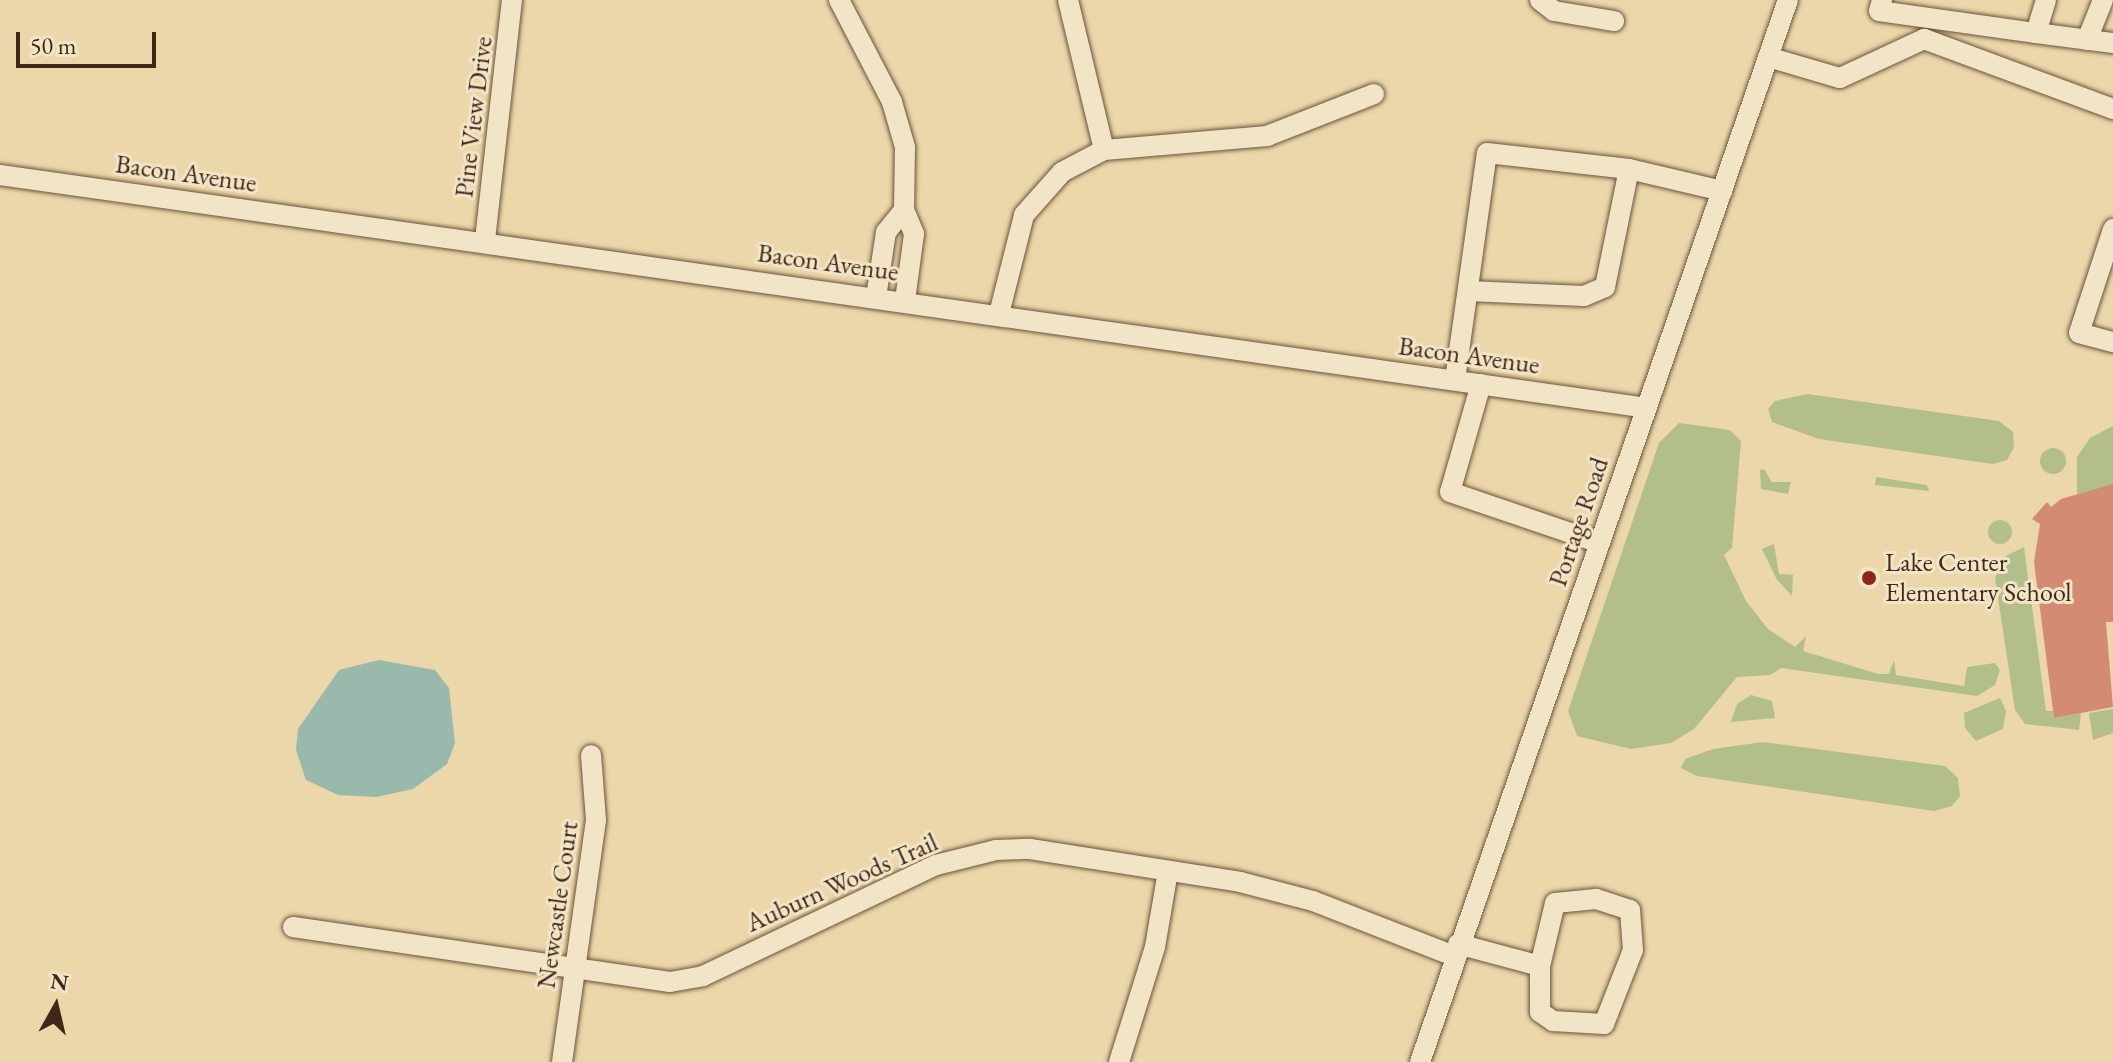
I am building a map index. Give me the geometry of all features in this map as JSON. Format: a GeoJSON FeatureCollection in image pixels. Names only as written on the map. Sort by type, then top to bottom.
{"type":"FeatureCollection","features":[{"type":"Feature","properties":{"kind":"street","name":"Pine View Drive"},"geometry":{"type":"LineString","coordinates":[[485,240],[512,0]]}},
{"type":"Feature","properties":{"kind":"street"},"geometry":{"type":"LineString","coordinates":[[839,0],[892,102],[905,147],[904,210],[914,234],[905,301]]}},
{"type":"Feature","properties":{"kind":"street"},"geometry":{"type":"LineString","coordinates":[[1068,0],[1104,150]]}},
{"type":"Feature","properties":{"kind":"street"},"geometry":{"type":"LineString","coordinates":[[1540,0],[1554,11],[1614,21]]}},
{"type":"Feature","properties":{"kind":"street","name":"Portage Road"},"geometry":{"type":"LineString","coordinates":[[1420,1062],[1456,950],[1788,0]]}},
{"type":"Feature","properties":{"kind":"street"},"geometry":{"type":"LineString","coordinates":[[1882,0],[1879,11],[2113,43]]}},
{"type":"Feature","properties":{"kind":"street"},"geometry":{"type":"LineString","coordinates":[[2036,33],[2046,0]]}},
{"type":"Feature","properties":{"kind":"street"},"geometry":{"type":"LineString","coordinates":[[2087,40],[2103,0]]}},
{"type":"Feature","properties":{"kind":"street"},"geometry":{"type":"LineString","coordinates":[[1768,57],[1840,78],[1924,39],[2113,109]]}},
{"type":"Feature","properties":{"kind":"street"},"geometry":{"type":"LineString","coordinates":[[999,314],[1024,215],[1062,172],[1104,150],[1267,136],[1374,94]]}},
{"type":"Feature","properties":{"kind":"street"},"geometry":{"type":"LineString","coordinates":[[1455,380],[1487,153],[1629,169],[1722,191]]}},
{"type":"Feature","properties":{"kind":"street"},"geometry":{"type":"LineString","coordinates":[[1468,291],[1584,296],[1605,287],[1629,169]]}},
{"type":"Feature","properties":{"kind":"street","name":"Bacon Avenue"},"geometry":{"type":"LineString","coordinates":[[0,175],[485,240],[1647,408]]}},
{"type":"Feature","properties":{"kind":"street"},"geometry":{"type":"LineString","coordinates":[[876,297],[886,232],[904,210]]}},
{"type":"Feature","properties":{"kind":"street"},"geometry":{"type":"LineString","coordinates":[[2113,229],[2079,333],[2113,342]]}},
{"type":"Feature","properties":{"kind":"street"},"geometry":{"type":"LineString","coordinates":[[1481,384],[1450,492],[1600,543]]}},
{"type":"Feature","properties":{"kind":"street","name":"Newcastle Court"},"geometry":{"type":"LineString","coordinates":[[562,1062],[596,820],[591,755]]}},
{"type":"Feature","properties":{"kind":"street","name":"Auburn Woods Trail"},"geometry":{"type":"LineString","coordinates":[[293,927],[575,971],[670,982],[703,976],[936,865],[996,850],[1030,849],[1168,871],[1313,901],[1456,950],[1540,966]]}},
{"type":"Feature","properties":{"kind":"street"},"geometry":{"type":"LineString","coordinates":[[1119,1062],[1155,947],[1168,871]]}},
{"type":"Feature","properties":{"kind":"street"},"geometry":{"type":"LineString","coordinates":[[1596,899],[1630,910],[1633,950],[1604,1024],[1553,1021],[1540,1012],[1540,966],[1555,903],[1596,899]]}},
{"type":"Feature","properties":{"kind":"green space"},"geometry":{"type":"Polygon","coordinates":[[[1808,394],[1999,421],[2013,432],[2014,447],[2007,460],[1993,464],[1819,439],[1772,422],[1768,409],[1775,401],[1808,394]]]}},
{"type":"Feature","properties":{"kind":"green space"},"geometry":{"type":"Polygon","coordinates":[[[1679,423],[1730,430],[1741,441],[1732,548],[1724,555],[1746,601],[1768,629],[1795,647],[1806,636],[1803,651],[1878,674],[1889,674],[1894,660],[1896,675],[1964,686],[1967,667],[1995,663],[2000,670],[1995,685],[1977,696],[1781,668],[1770,675],[1737,677],[1694,729],[1671,743],[1631,749],[1577,736],[1568,711],[1659,443],[1679,423]]]}},
{"type":"Feature","properties":{"kind":"green space"},"geometry":{"type":"Polygon","coordinates":[[[2113,426],[2113,487],[2077,494],[2077,457],[2090,438],[2113,426]]]}},
{"type":"Feature","properties":{"kind":"green space"},"geometry":{"type":"Polygon","coordinates":[[[2053,448],[2062,452],[2066,461],[2062,470],[2053,474],[2044,470],[2040,461],[2044,452],[2053,448]]]}},
{"type":"Feature","properties":{"kind":"green space"},"geometry":{"type":"Polygon","coordinates":[[[1764,469],[1772,482],[1791,482],[1788,494],[1761,489],[1760,470],[1764,469]]]}},
{"type":"Feature","properties":{"kind":"green space"},"geometry":{"type":"Polygon","coordinates":[[[1876,477],[1927,485],[1929,491],[1875,485],[1876,477]]]}},
{"type":"Feature","properties":{"kind":"green space"},"geometry":{"type":"Polygon","coordinates":[[[2000,520],[2009,523],[2012,532],[2009,541],[2000,544],[1991,541],[1988,532],[1991,523],[2000,520]]]}},
{"type":"Feature","properties":{"kind":"green space"},"geometry":{"type":"Polygon","coordinates":[[[1774,544],[1779,574],[1793,575],[1792,596],[1777,580],[1762,549],[1774,544]]]}},
{"type":"Feature","properties":{"kind":"green space"},"geometry":{"type":"Polygon","coordinates":[[[2024,547],[2046,711],[2053,711],[2054,718],[2081,713],[2079,730],[2025,724],[2015,710],[1995,578],[2004,557],[2024,547]]]}},
{"type":"Feature","properties":{"kind":"green space"},"geometry":{"type":"Polygon","coordinates":[[[1751,695],[1772,701],[1775,718],[1731,722],[1737,704],[1751,695]]]}},
{"type":"Feature","properties":{"kind":"green space"},"geometry":{"type":"Polygon","coordinates":[[[2000,698],[2006,711],[2003,729],[1976,741],[1965,728],[1964,713],[2000,698]]]}},
{"type":"Feature","properties":{"kind":"green space"},"geometry":{"type":"Polygon","coordinates":[[[2113,709],[2113,733],[2093,740],[2089,713],[2113,709]]]}},
{"type":"Feature","properties":{"kind":"green space"},"geometry":{"type":"Polygon","coordinates":[[[1763,742],[1945,766],[1958,778],[1960,796],[1952,806],[1934,811],[1697,776],[1681,768],[1685,759],[1713,749],[1763,742]]]}},
{"type":"Feature","properties":{"kind":"shaded area"},"geometry":{"type":"Polygon","coordinates":[[[379,660],[435,670],[449,688],[455,743],[447,764],[413,789],[376,797],[338,795],[306,780],[296,750],[298,729],[339,670],[379,660]]]}},
{"type":"Feature","properties":{"kind":"building"},"geometry":{"type":"Polygon","coordinates":[[[2113,484],[2113,622],[2106,622],[2113,707],[2054,718],[2034,562],[2040,524],[2032,519],[2047,502],[2051,507],[2061,499],[2113,484]]]}},
{"type":"Feature","properties":{"kind":"place","name":"Lake Center Elementary School"},"geometry":{"type":"Point","coordinates":[1869,578]}}]}
